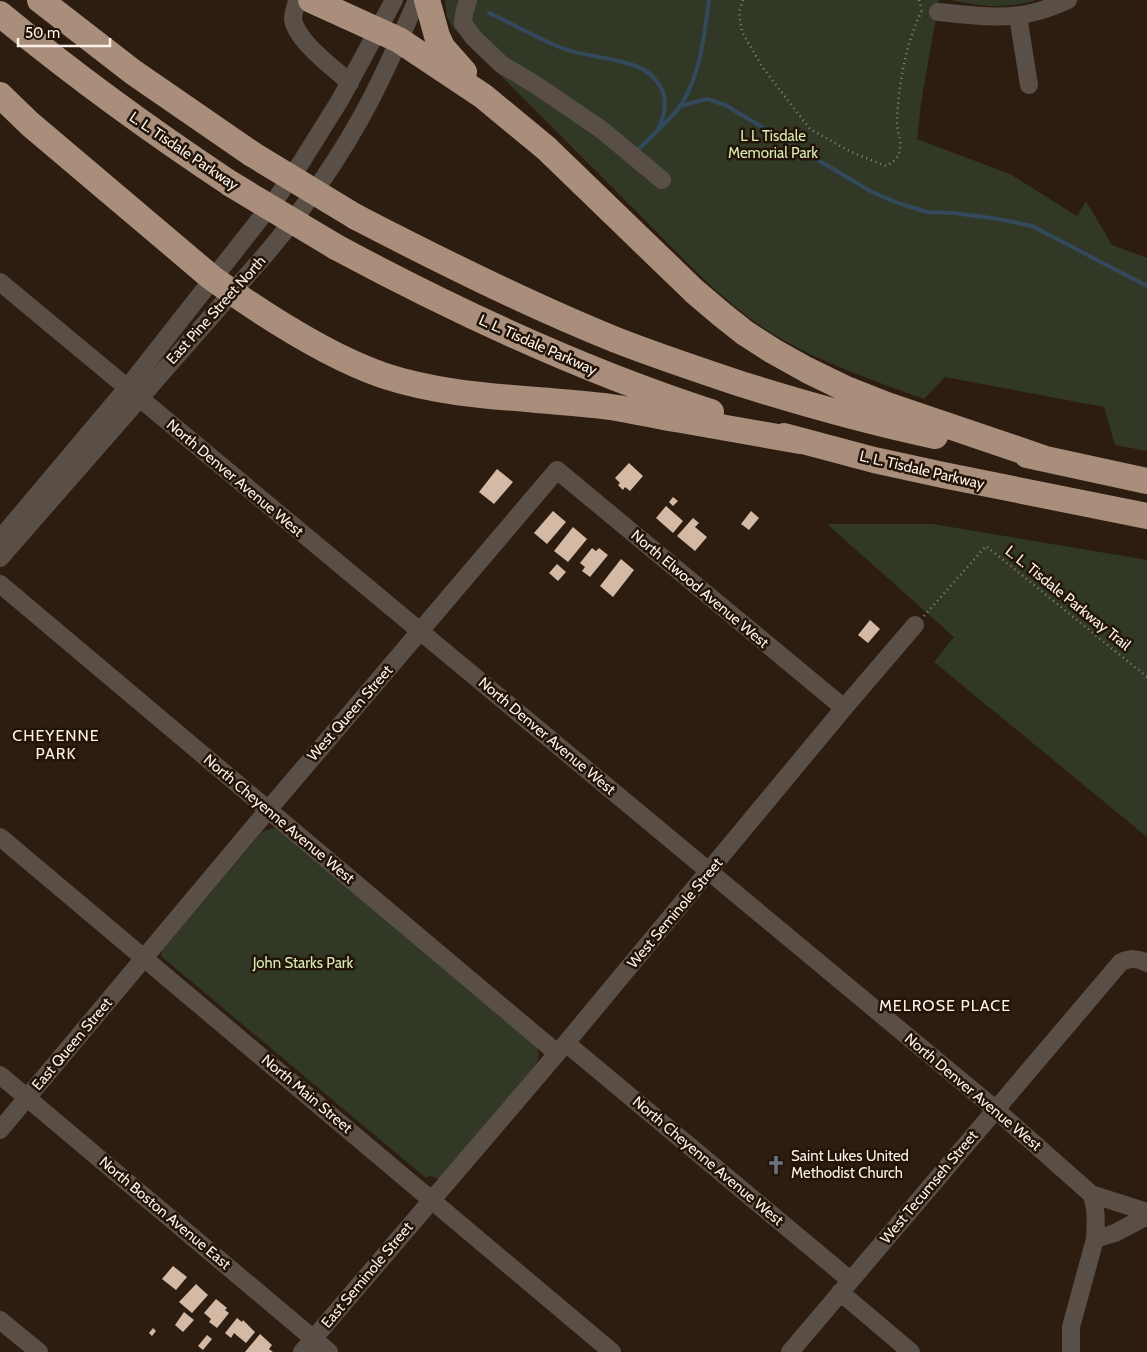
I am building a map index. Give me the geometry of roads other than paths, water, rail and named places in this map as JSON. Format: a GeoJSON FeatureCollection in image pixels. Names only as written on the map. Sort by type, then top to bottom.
{"type":"FeatureCollection","features":[{"type":"Feature","properties":{"kind":"highway"},"geometry":{"type":"LineString","coordinates":[[40,0],[133,72],[252,154],[356,217],[458,270],[519,298],[616,340],[683,365],[812,406],[882,425],[1147,481]]}},
{"type":"Feature","properties":{"kind":"highway"},"geometry":{"type":"LineString","coordinates":[[311,0],[389,35],[483,96],[546,148],[694,290],[752,338],[807,370],[844,388],[887,405],[1043,458]]}},
{"type":"Feature","properties":{"kind":"highway"},"geometry":{"type":"LineString","coordinates":[[427,0],[432,24],[442,47],[483,96]]}},
{"type":"Feature","properties":{"kind":"highway","name":"L. L. Tisdale Parkway"},"geometry":{"type":"LineString","coordinates":[[0,14],[114,104],[231,184],[336,247],[445,304],[556,354],[685,404],[800,441],[943,476],[1147,516]]}},
{"type":"Feature","properties":{"kind":"highway"},"geometry":{"type":"LineString","coordinates":[[0,95],[30,124],[222,285],[296,332],[346,359],[411,384],[471,395],[606,407],[800,441]]}},
{"type":"Feature","properties":{"kind":"street"},"geometry":{"type":"LineString","coordinates":[[297,0],[293,17],[296,29],[308,44],[350,82]]}},
{"type":"Feature","properties":{"kind":"street"},"geometry":{"type":"LineString","coordinates":[[389,35],[394,0]]}},
{"type":"Feature","properties":{"kind":"street"},"geometry":{"type":"LineString","coordinates":[[389,35],[417,0]]}},
{"type":"Feature","properties":{"kind":"street"},"geometry":{"type":"LineString","coordinates":[[468,0],[466,2],[463,23],[473,37],[501,64],[539,87],[602,130],[662,180]]}},
{"type":"Feature","properties":{"kind":"street"},"geometry":{"type":"LineString","coordinates":[[930,11],[995,17],[1018,16],[1038,12],[1068,0]]}},
{"type":"Feature","properties":{"kind":"street"},"geometry":{"type":"LineString","coordinates":[[1018,16],[1029,85]]}},
{"type":"Feature","properties":{"kind":"street","name":"East Pine Street North"},"geometry":{"type":"LineString","coordinates":[[0,558],[222,285],[302,161],[350,82],[389,35]]}},
{"type":"Feature","properties":{"kind":"street","name":"East Pine Street North"},"geometry":{"type":"LineString","coordinates":[[0,539],[133,393],[181,321],[302,210],[360,119],[389,35]]}},
{"type":"Feature","properties":{"kind":"street","name":"North Denver Avenue West"},"geometry":{"type":"LineString","coordinates":[[0,282],[995,1109],[1091,1194],[1147,1212]]}},
{"type":"Feature","properties":{"kind":"street","name":"West Queen Street"},"geometry":{"type":"LineString","coordinates":[[145,958],[557,470]]}},
{"type":"Feature","properties":{"kind":"street","name":"North Elwood Avenue West"},"geometry":{"type":"LineString","coordinates":[[557,470],[844,708]]}},
{"type":"Feature","properties":{"kind":"street","name":"North Cheyenne Avenue West"},"geometry":{"type":"LineString","coordinates":[[0,584],[268,810],[562,1048],[845,1286],[911,1352]]}},
{"type":"Feature","properties":{"kind":"street","name":"West Seminole Street"},"geometry":{"type":"LineString","coordinates":[[431,1199],[562,1048],[915,625]]}},
{"type":"Feature","properties":{"kind":"street","name":"North Main Street"},"geometry":{"type":"LineString","coordinates":[[0,837],[612,1352]]}},
{"type":"Feature","properties":{"kind":"street","name":"East Queen Street"},"geometry":{"type":"LineString","coordinates":[[0,1130],[145,958]]}},
{"type":"Feature","properties":{"kind":"street","name":"West Tecumseh Street"},"geometry":{"type":"LineString","coordinates":[[790,1352],[1121,962],[1130,958],[1147,963]]}},
{"type":"Feature","properties":{"kind":"street","name":"North Boston Avenue East"},"geometry":{"type":"LineString","coordinates":[[0,1075],[329,1352]]}},
{"type":"Feature","properties":{"kind":"street"},"geometry":{"type":"LineString","coordinates":[[1071,1352],[1071,1327],[1095,1239],[1096,1217],[1091,1194]]}},
{"type":"Feature","properties":{"kind":"street","name":"East Seminole Street"},"geometry":{"type":"LineString","coordinates":[[302,1352],[431,1199]]}},
{"type":"Feature","properties":{"kind":"street"},"geometry":{"type":"LineString","coordinates":[[1095,1239],[1115,1233],[1147,1216]]}},
{"type":"Feature","properties":{"kind":"street"},"geometry":{"type":"LineString","coordinates":[[0,1320],[38,1352]]}},
{"type":"Feature","properties":{"kind":"waterway"},"geometry":{"type":"LineString","coordinates":[[638,150],[667,122],[688,93],[701,54],[709,0]]}},
{"type":"Feature","properties":{"kind":"waterway"},"geometry":{"type":"LineString","coordinates":[[489,13],[562,48],[642,68],[652,76],[663,92],[664,113],[658,129]]}},
{"type":"Feature","properties":{"kind":"waterway"},"geometry":{"type":"LineString","coordinates":[[680,106],[707,99],[725,105],[872,192],[927,212],[954,213],[1032,226],[1147,286]]}},
{"type":"Feature","properties":{"kind":"place","name":"Saint Lukes United Methodist Church"},"geometry":{"type":"Point","coordinates":[776,1165]}},
{"type":"Feature","properties":{"kind":"district","name":"CHEYENNE PARK"},"geometry":{"type":"Point","coordinates":[56,744]}},
{"type":"Feature","properties":{"kind":"district","name":"MELROSE PLACE"},"geometry":{"type":"Point","coordinates":[945,1005]}},
{"type":"Feature","properties":{"kind":"park label","name":"L L Tisdale Memorial Park"},"geometry":{"type":"Point","coordinates":[773,144]}},
{"type":"Feature","properties":{"kind":"park label","name":"John Starks Park"},"geometry":{"type":"Point","coordinates":[303,963]}}]}
